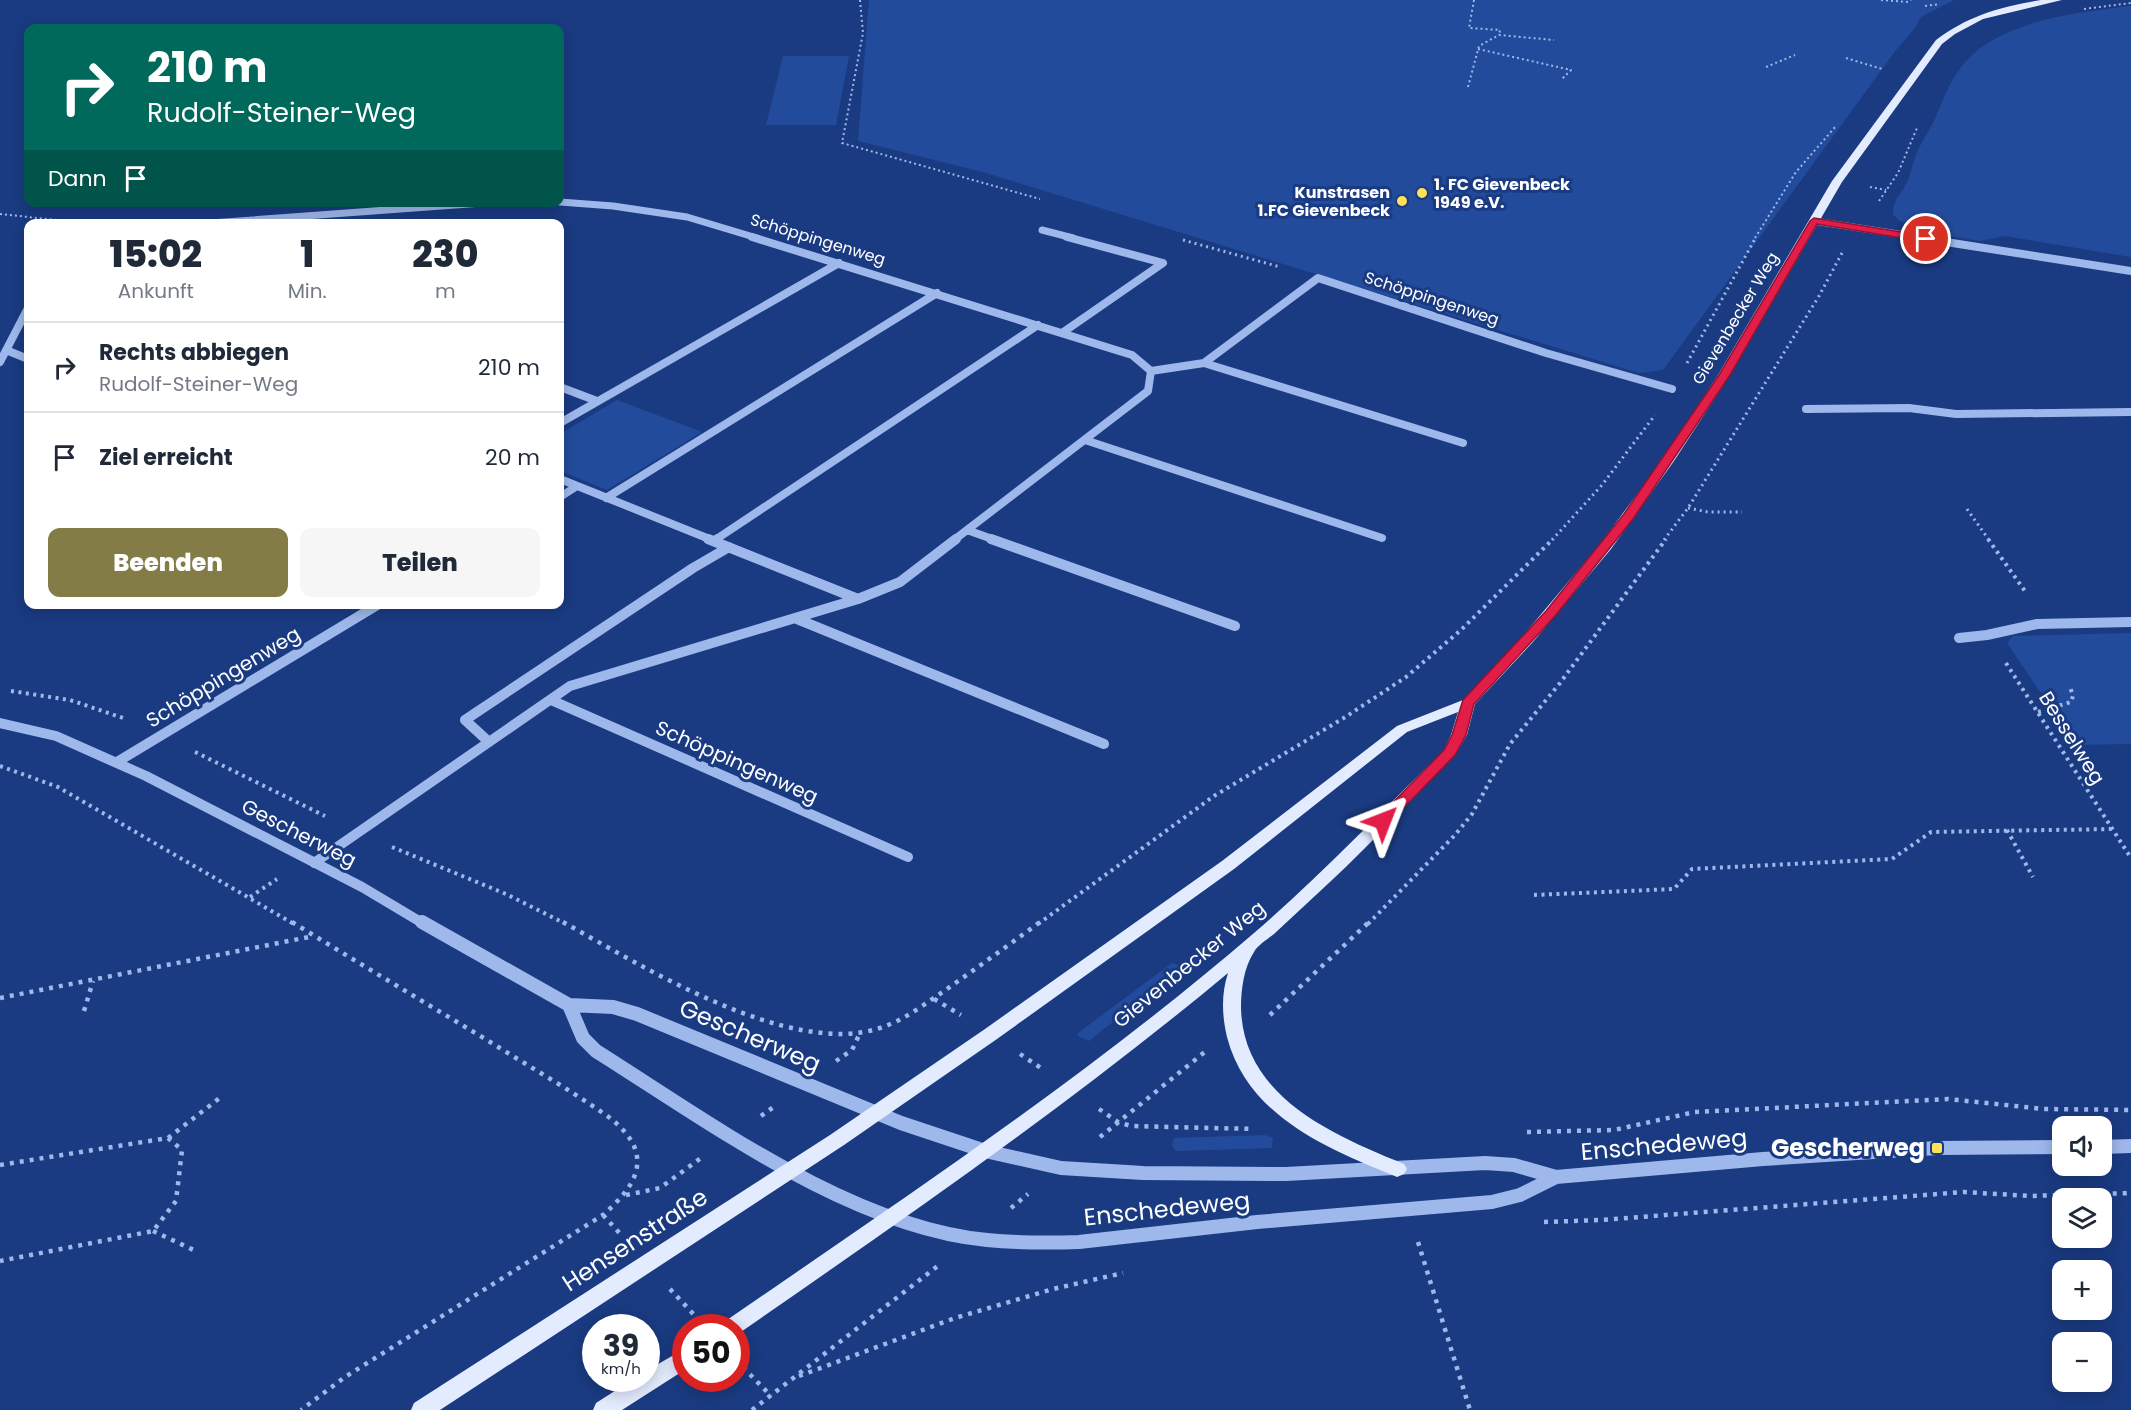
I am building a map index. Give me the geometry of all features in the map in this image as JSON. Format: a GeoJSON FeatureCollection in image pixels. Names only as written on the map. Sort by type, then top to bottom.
{"type":"FeatureCollection","features":[{"type":"Feature","properties":{"kind":"main road","name":"Gievenbecker Weg"},"geometry":{"type":"LineString","coordinates":[[876,1113],[992,1034],[1228,865],[1402,729],[1468,703],[1550,614],[1629,516],[1724,375],[1837,181],[1939,42],[1950,32],[1984,15],[2058,0]]}},
{"type":"Feature","properties":{"kind":"main road","name":"Gievenbecker Weg"},"geometry":{"type":"LineString","coordinates":[[891,1217],[1069,1088],[1249,946],[1328,875],[1450,752],[1459,735],[1468,703]]}},
{"type":"Feature","properties":{"kind":"main road"},"geometry":{"type":"LineString","coordinates":[[1249,946],[1239,964],[1233,988],[1231,1011],[1237,1043],[1246,1065],[1278,1104],[1313,1130],[1354,1152],[1397,1169]]}},
{"type":"Feature","properties":{"kind":"main road","name":"Hensenstraße"},"geometry":{"type":"LineString","coordinates":[[422,1410],[876,1113]]}},
{"type":"Feature","properties":{"kind":"main road"},"geometry":{"type":"LineString","coordinates":[[750,1314],[891,1217]]}},
{"type":"Feature","properties":{"kind":"main road"},"geometry":{"type":"LineString","coordinates":[[604,1410],[672,1366]]}},
{"type":"Feature","properties":{"kind":"street","name":"Schöppingenweg"},"geometry":{"type":"LineString","coordinates":[[564,202],[613,206],[687,217],[937,293],[1132,356],[1151,371]]}},
{"type":"Feature","properties":{"kind":"street"},"geometry":{"type":"LineString","coordinates":[[265,219],[428,207]]}},
{"type":"Feature","properties":{"kind":"street"},"geometry":{"type":"LineString","coordinates":[[1814,221],[2131,271]]}},
{"type":"Feature","properties":{"kind":"street"},"geometry":{"type":"LineString","coordinates":[[1042,230],[1163,263],[1062,333]]}},
{"type":"Feature","properties":{"kind":"street"},"geometry":{"type":"LineString","coordinates":[[564,421],[839,263]]}},
{"type":"Feature","properties":{"kind":"street"},"geometry":{"type":"LineString","coordinates":[[1204,363],[1318,278]]}},
{"type":"Feature","properties":{"kind":"street","name":"Schöppingenweg"},"geometry":{"type":"LineString","coordinates":[[1318,278],[1546,353],[1672,389]]}},
{"type":"Feature","properties":{"kind":"street"},"geometry":{"type":"LineString","coordinates":[[606,498],[937,293]]}},
{"type":"Feature","properties":{"kind":"street"},"geometry":{"type":"LineString","coordinates":[[0,362],[24,316]]}},
{"type":"Feature","properties":{"kind":"street"},"geometry":{"type":"LineString","coordinates":[[714,541],[1038,325]]}},
{"type":"Feature","properties":{"kind":"street"},"geometry":{"type":"LineString","coordinates":[[6,350],[24,357]]}},
{"type":"Feature","properties":{"kind":"street"},"geometry":{"type":"LineString","coordinates":[[314,863],[570,687],[797,619],[858,599],[900,582],[1148,391],[1151,371],[1204,363],[1463,443]]}},
{"type":"Feature","properties":{"kind":"street"},"geometry":{"type":"LineString","coordinates":[[564,389],[597,401]]}},
{"type":"Feature","properties":{"kind":"street"},"geometry":{"type":"LineString","coordinates":[[1806,409],[1909,408],[1956,414],[2131,412]]}},
{"type":"Feature","properties":{"kind":"street"},"geometry":{"type":"LineString","coordinates":[[1085,440],[1382,538]]}},
{"type":"Feature","properties":{"kind":"street"},"geometry":{"type":"LineString","coordinates":[[564,481],[858,599]]}},
{"type":"Feature","properties":{"kind":"street"},"geometry":{"type":"LineString","coordinates":[[564,494],[577,486]]}},
{"type":"Feature","properties":{"kind":"street"},"geometry":{"type":"LineString","coordinates":[[967,531],[1235,626]]}},
{"type":"Feature","properties":{"kind":"street"},"geometry":{"type":"LineString","coordinates":[[489,742],[465,720],[693,568],[729,547]]}},
{"type":"Feature","properties":{"kind":"street","name":"Schöppingenweg"},"geometry":{"type":"LineString","coordinates":[[117,762],[371,609]]}},
{"type":"Feature","properties":{"kind":"street"},"geometry":{"type":"LineString","coordinates":[[797,619],[1104,744]]}},
{"type":"Feature","properties":{"kind":"street"},"geometry":{"type":"LineString","coordinates":[[1959,638],[2048,624],[2131,622]]}},
{"type":"Feature","properties":{"kind":"street","name":"Schöppingenweg"},"geometry":{"type":"LineString","coordinates":[[551,700],[908,857]]}},
{"type":"Feature","properties":{"kind":"street","name":"Gescherweg"},"geometry":{"type":"LineString","coordinates":[[0,723],[56,736],[117,762],[380,898],[514,976],[569,1005],[613,1007],[638,1014],[876,1113]]}},
{"type":"Feature","properties":{"kind":"street"},"geometry":{"type":"LineString","coordinates":[[569,1005],[583,1038],[596,1052],[791,1170]]}},
{"type":"Feature","properties":{"kind":"street","name":"Enschedeweg"},"geometry":{"type":"LineString","coordinates":[[876,1113],[985,1151],[1027,1162],[1097,1172],[1275,1174],[1485,1163],[1514,1165],[1557,1177],[1763,1159],[1937,1148],[2052,1147]]}},
{"type":"Feature","properties":{"kind":"street"},"geometry":{"type":"LineString","coordinates":[[2112,1146],[2131,1146]]}},
{"type":"Feature","properties":{"kind":"street","name":"Enschedeweg"},"geometry":{"type":"LineString","coordinates":[[791,1170],[851,1203],[891,1217],[974,1238],[1048,1243],[1230,1224],[1497,1201],[1520,1195],[1557,1177]]}},
{"type":"Feature","properties":{"kind":"path"},"geometry":{"type":"LineString","coordinates":[[861,0],[863,33],[842,143],[1046,201]]}},
{"type":"Feature","properties":{"kind":"path"},"geometry":{"type":"LineString","coordinates":[[1474,0],[1469,28],[1500,30],[1499,35]]}},
{"type":"Feature","properties":{"kind":"path"},"geometry":{"type":"LineString","coordinates":[[1881,0],[1908,2],[1911,0]]}},
{"type":"Feature","properties":{"kind":"path"},"geometry":{"type":"LineString","coordinates":[[2075,11],[2131,3]]}},
{"type":"Feature","properties":{"kind":"path"},"geometry":{"type":"LineString","coordinates":[[1468,87],[1479,46],[1499,35],[1554,40]]}},
{"type":"Feature","properties":{"kind":"path"},"geometry":{"type":"LineString","coordinates":[[1478,49],[1566,67],[1571,70],[1562,79]]}},
{"type":"Feature","properties":{"kind":"path"},"geometry":{"type":"LineString","coordinates":[[1766,67],[1795,55]]}},
{"type":"Feature","properties":{"kind":"path"},"geometry":{"type":"LineString","coordinates":[[1846,58],[1882,69]]}},
{"type":"Feature","properties":{"kind":"path"},"geometry":{"type":"LineString","coordinates":[[1858,228],[1898,173],[1918,124]]}},
{"type":"Feature","properties":{"kind":"path"},"geometry":{"type":"LineString","coordinates":[[648,969],[761,1020],[809,1033],[860,1033],[906,1017],[1212,798],[1261,765],[1360,709],[1421,665],[1469,623],[1565,527],[1611,474],[1672,389],[1769,213]]}},
{"type":"Feature","properties":{"kind":"path"},"geometry":{"type":"LineString","coordinates":[[0,214],[46,219]]}},
{"type":"Feature","properties":{"kind":"path"},"geometry":{"type":"LineString","coordinates":[[1182,239],[1318,278]]}},
{"type":"Feature","properties":{"kind":"path"},"geometry":{"type":"LineString","coordinates":[[1819,296],[1847,243]]}},
{"type":"Feature","properties":{"kind":"path"},"geometry":{"type":"LineString","coordinates":[[1688,508],[1708,512],[1742,512]]}},
{"type":"Feature","properties":{"kind":"path"},"geometry":{"type":"LineString","coordinates":[[1967,509],[2048,624]]}},
{"type":"Feature","properties":{"kind":"path","name":"Besselweg"},"geometry":{"type":"LineString","coordinates":[[1987,635],[2131,858]]}},
{"type":"Feature","properties":{"kind":"path"},"geometry":{"type":"LineString","coordinates":[[2038,712],[2071,702],[2073,696],[2070,687]]}},
{"type":"Feature","properties":{"kind":"path"},"geometry":{"type":"LineString","coordinates":[[0,766],[58,787],[224,881],[532,1068],[624,1128],[637,1151],[637,1173],[626,1195],[603,1215],[345,1377],[301,1410]]}},
{"type":"Feature","properties":{"kind":"path"},"geometry":{"type":"LineString","coordinates":[[1534,895],[1674,890],[1692,869],[1892,859],[1930,832],[2112,829]]}},
{"type":"Feature","properties":{"kind":"path"},"geometry":{"type":"LineString","coordinates":[[2007,831],[2033,877]]}},
{"type":"Feature","properties":{"kind":"path"},"geometry":{"type":"LineString","coordinates":[[0,998],[315,936]]}},
{"type":"Feature","properties":{"kind":"path"},"geometry":{"type":"LineString","coordinates":[[84,1011],[93,981]]}},
{"type":"Feature","properties":{"kind":"path"},"geometry":{"type":"LineString","coordinates":[[934,998],[992,1034],[1118,1122],[1131,1126],[1313,1130]]}},
{"type":"Feature","properties":{"kind":"path"},"geometry":{"type":"LineString","coordinates":[[1271,1015],[1271,1022]]}},
{"type":"Feature","properties":{"kind":"path"},"geometry":{"type":"LineString","coordinates":[[0,1165],[168,1138],[221,1097]]}},
{"type":"Feature","properties":{"kind":"path"},"geometry":{"type":"LineString","coordinates":[[1525,1132],[1614,1130],[1695,1112],[1948,1099],[2044,1109],[2131,1110]]}},
{"type":"Feature","properties":{"kind":"path"},"geometry":{"type":"LineString","coordinates":[[153,1231],[176,1201],[182,1150],[168,1138]]}},
{"type":"Feature","properties":{"kind":"path"},"geometry":{"type":"LineString","coordinates":[[1532,1222],[1601,1220],[1964,1192],[2030,1196],[2131,1193]]}},
{"type":"Feature","properties":{"kind":"path"},"geometry":{"type":"LineString","coordinates":[[0,1261],[153,1231],[198,1252]]}},
{"type":"Feature","properties":{"kind":"path"},"geometry":{"type":"LineString","coordinates":[[1406,1239],[1428,1236]]}},
{"type":"Feature","properties":{"kind":"path"},"geometry":{"type":"LineString","coordinates":[[1417,1238],[1470,1410]]}},
{"type":"Feature","properties":{"kind":"path"},"geometry":{"type":"LineString","coordinates":[[795,1377],[955,1318],[1053,1289],[1132,1272]]}},
{"type":"Feature","properties":{"kind":"path"},"geometry":{"type":"LineString","coordinates":[[750,1374],[771,1396],[752,1410]]}},
{"type":"Feature","properties":{"kind":"shaded area","name":"1. FC Gievenbeck 1949 e.V."},"geometry":{"type":"Polygon","coordinates":[[[869,0],[1954,0],[1921,17],[1663,370],[1639,373],[986,173],[858,141],[869,0]]]}},
{"type":"Feature","properties":{"kind":"shaded area"},"geometry":{"type":"Polygon","coordinates":[[[2131,6],[2131,257],[2005,236],[1980,241],[1924,232],[1900,221],[1893,214],[1894,205],[1907,182],[1918,149],[1935,119],[1952,80],[1968,59],[2002,35],[2022,27],[2067,15],[2131,6]]]}},
{"type":"Feature","properties":{"kind":"shaded area"},"geometry":{"type":"Polygon","coordinates":[[[783,56],[849,56],[836,125],[766,125],[783,56]]]}},
{"type":"Feature","properties":{"kind":"shaded area"},"geometry":{"type":"Polygon","coordinates":[[[617,400],[702,432],[607,490],[564,473],[564,432],[617,400]]]}},
{"type":"Feature","properties":{"kind":"shaded area"},"geometry":{"type":"Polygon","coordinates":[[[2131,633],[2131,744],[2076,745],[2007,643],[2013,636],[2131,633]]]}},
{"type":"Feature","properties":{"kind":"shaded area"},"geometry":{"type":"Polygon","coordinates":[[[1172,963],[1183,966],[1089,1041],[1078,1036],[1078,1033],[1172,963]]]}},
{"type":"Feature","properties":{"kind":"shaded area"},"geometry":{"type":"Polygon","coordinates":[[[1265,1135],[1273,1138],[1272,1148],[1176,1151],[1172,1146],[1174,1138],[1265,1135]]]}},
{"type":"Feature","properties":{"kind":"place","name":"1. FC Gievenbeck 1949 e.V."},"geometry":{"type":"Point","coordinates":[1422,193]}},
{"type":"Feature","properties":{"kind":"place","name":"Kunstrasen 1.FC Gievenbeck"},"geometry":{"type":"Point","coordinates":[1402,201]}},
{"type":"Feature","properties":{"kind":"place","name":"Gescherweg"},"geometry":{"type":"Point","coordinates":[1937,1148]}},
{"type":"Feature","properties":{"kind":"route"},"geometry":{"type":"LineString","coordinates":[[1383,821],[1450,752],[1459,735],[1468,703],[1550,614],[1629,516],[1724,375],[1814,221],[1926,239]]}}]}
